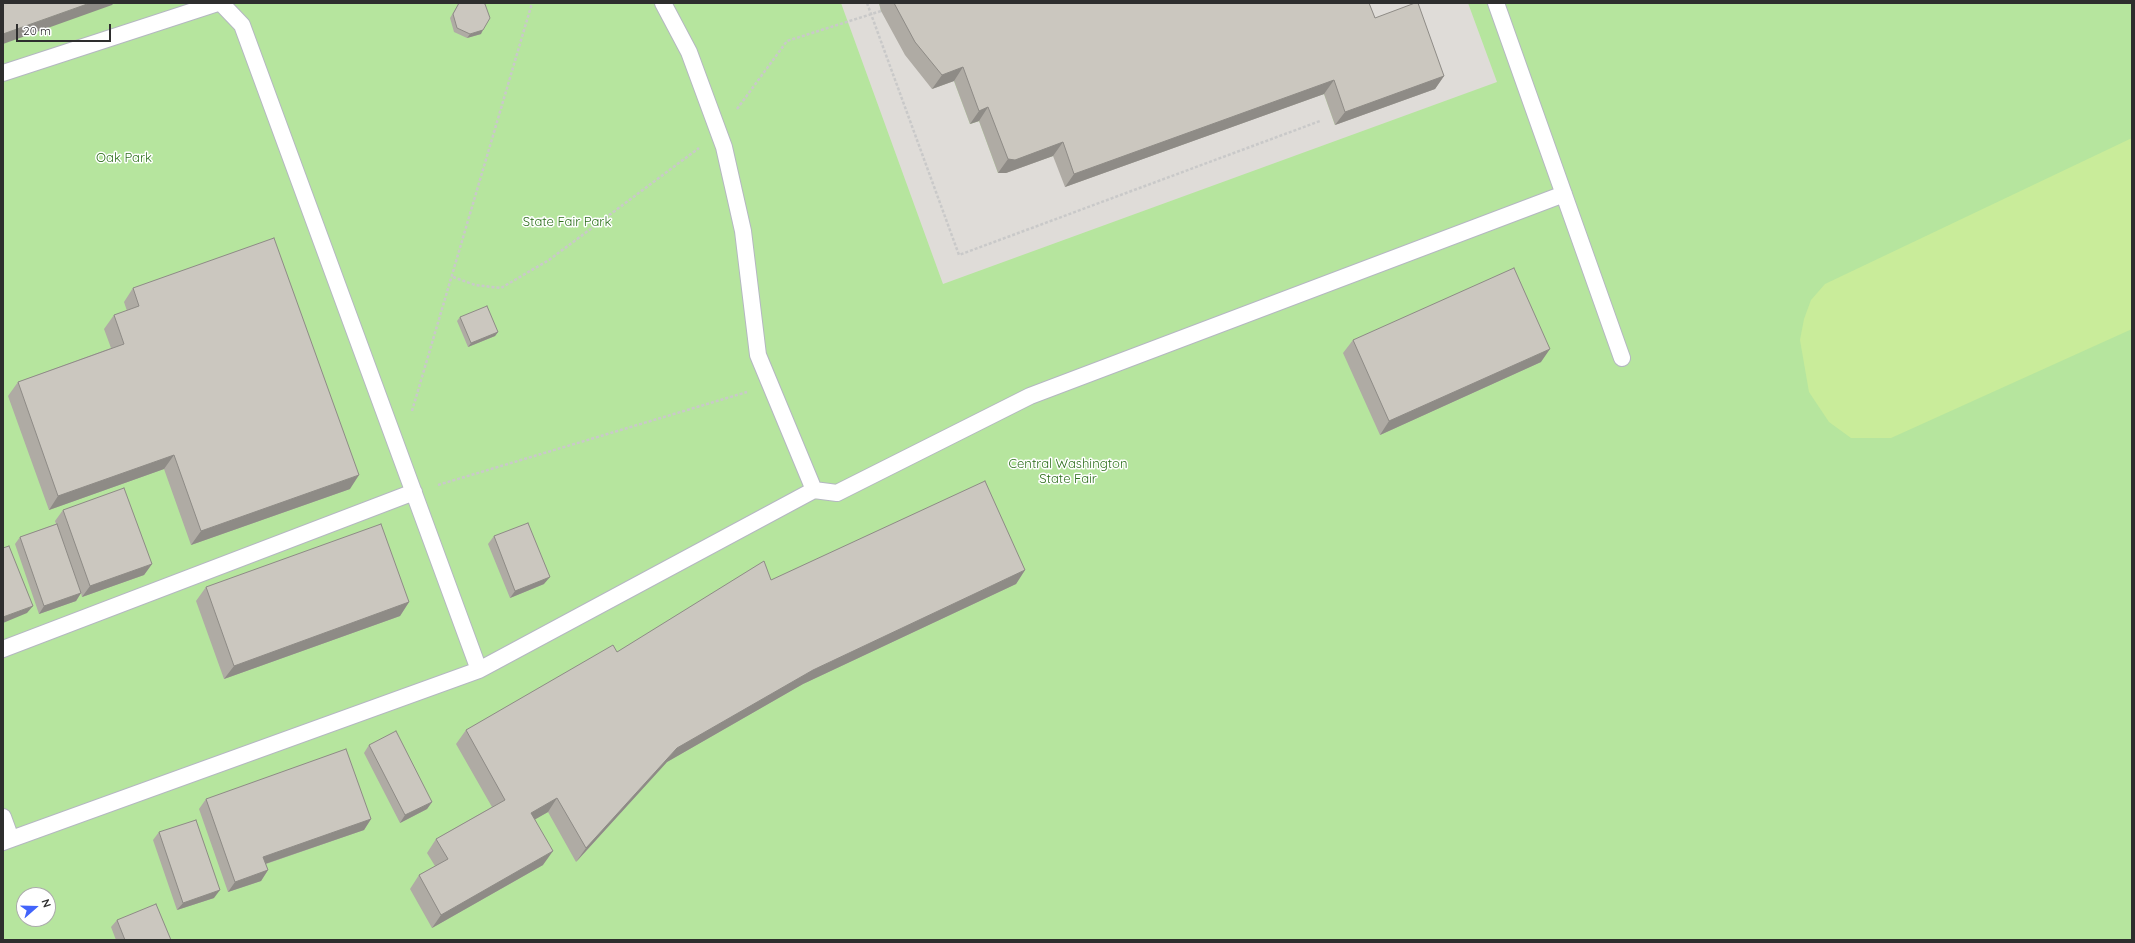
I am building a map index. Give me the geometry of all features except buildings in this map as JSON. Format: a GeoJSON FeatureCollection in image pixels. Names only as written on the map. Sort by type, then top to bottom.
{"type":"FeatureCollection","features":[{"type":"Feature","properties":{"kind":"lane"},"geometry":{"type":"LineString","coordinates":[[3,73],[220,3],[242,25],[479,670]]}},
{"type":"Feature","properties":{"kind":"lane"},"geometry":{"type":"LineString","coordinates":[[663,3],[689,52],[724,147],[743,231],[758,355],[814,490]]}},
{"type":"Feature","properties":{"kind":"lane"},"geometry":{"type":"LineString","coordinates":[[1496,3],[1622,358]]}},
{"type":"Feature","properties":{"kind":"lane"},"geometry":{"type":"LineString","coordinates":[[3,816],[7,841],[479,670],[814,490],[837,493],[1030,396],[1564,194]]}},
{"type":"Feature","properties":{"kind":"lane"},"geometry":{"type":"LineString","coordinates":[[3,649],[414,492]]}},
{"type":"Feature","properties":{"kind":"path"},"geometry":{"type":"LineString","coordinates":[[411,414],[453,277],[532,3]]}},
{"type":"Feature","properties":{"kind":"path"},"geometry":{"type":"LineString","coordinates":[[867,3],[959,256],[1320,121]]}},
{"type":"Feature","properties":{"kind":"path"},"geometry":{"type":"LineString","coordinates":[[453,277],[475,285],[501,288],[549,260],[719,133],[787,41],[881,11]]}},
{"type":"Feature","properties":{"kind":"path"},"geometry":{"type":"LineString","coordinates":[[414,492],[770,385]]}},
{"type":"Feature","properties":{"kind":"green space","name":"Central Washington State Fair"},"geometry":{"type":"Polygon","coordinates":[[[3,3],[2132,3],[2132,940],[3,940],[3,3]]]}},
{"type":"Feature","properties":{"kind":"green space"},"geometry":{"type":"Polygon","coordinates":[[[2132,138],[2132,329],[1891,438],[1851,438],[1829,422],[1809,392],[1800,340],[1804,319],[1811,300],[1825,284],[2132,138]]]}},
{"type":"Feature","properties":{"kind":"shaded area"},"geometry":{"type":"Polygon","coordinates":[[[841,3],[879,3],[881,11],[954,81],[970,124],[979,121],[998,173],[1053,156],[1324,94],[1335,125],[1365,31],[1355,3],[1468,3],[1497,82],[943,284],[841,3]]]}},
{"type":"Feature","properties":{"kind":"park label","name":"Oak Park"},"geometry":{"type":"Point","coordinates":[124,158]}},
{"type":"Feature","properties":{"kind":"park label","name":"State Fair Park"},"geometry":{"type":"Point","coordinates":[567,222]}}]}
